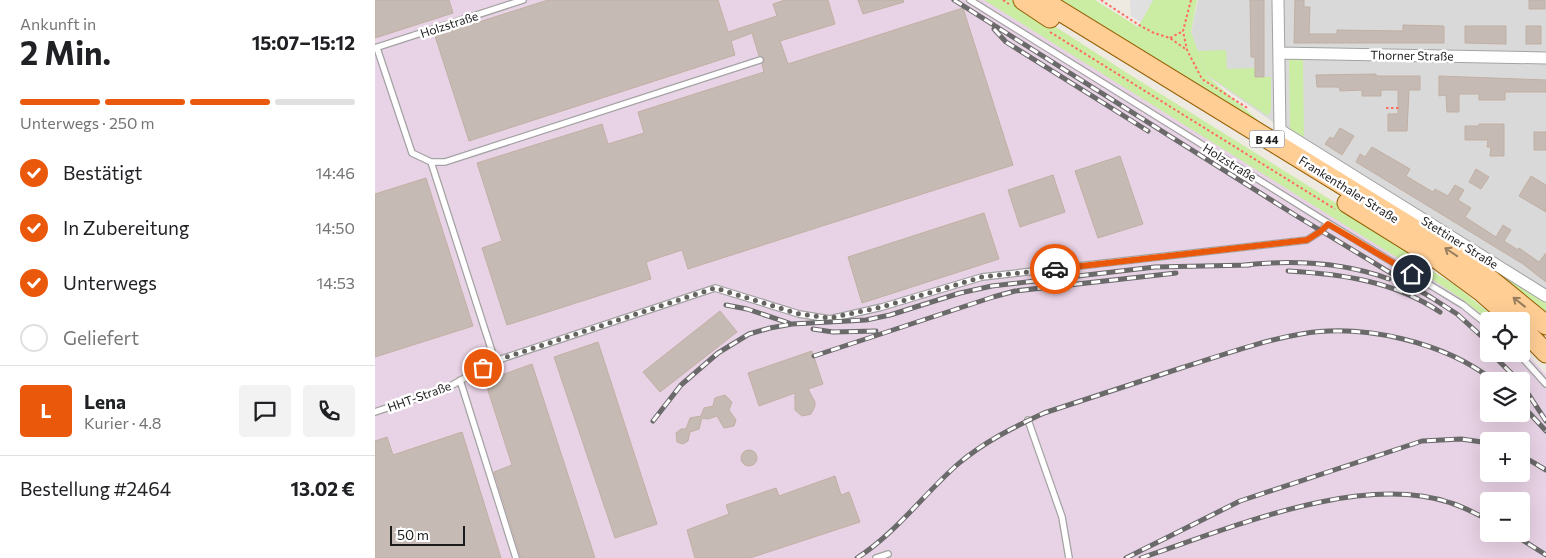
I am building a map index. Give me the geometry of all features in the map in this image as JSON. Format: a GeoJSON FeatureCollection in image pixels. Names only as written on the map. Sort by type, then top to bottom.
{"type":"FeatureCollection","features":[{"type":"Feature","properties":{"kind":"main road","name":"Frankenthaler Straße"},"geometry":{"type":"LineString","coordinates":[[1042,0],[1447,249],[1491,280],[1546,325]]}},
{"type":"Feature","properties":{"kind":"main road","name":"Frankenthaler Straße"},"geometry":{"type":"LineString","coordinates":[[1017,3],[1440,261],[1504,312]]}},
{"type":"Feature","properties":{"kind":"main road"},"geometry":{"type":"LineString","coordinates":[[1530,336],[1546,353]]}},
{"type":"Feature","properties":{"kind":"street","name":"Stettiner Straße"},"geometry":{"type":"LineString","coordinates":[[1278,0],[1280,130],[1546,296]]}},
{"type":"Feature","properties":{"kind":"street","name":"Thorner Straße"},"geometry":{"type":"LineString","coordinates":[[1279,52],[1546,58]]}},
{"type":"Feature","properties":{"kind":"lane","name":"Holzstraße"},"geometry":{"type":"LineString","coordinates":[[376,48],[523,0]]}},
{"type":"Feature","properties":{"kind":"lane","name":"Holzstraße"},"geometry":{"type":"LineString","coordinates":[[970,0],[1328,224],[1463,304],[1480,318]]}},
{"type":"Feature","properties":{"kind":"lane"},"geometry":{"type":"LineString","coordinates":[[376,48],[412,153],[431,162],[445,162],[760,60]]}},
{"type":"Feature","properties":{"kind":"lane"},"geometry":{"type":"LineString","coordinates":[[431,162],[495,361]]}},
{"type":"Feature","properties":{"kind":"lane","name":"HHT-Straße"},"geometry":{"type":"LineString","coordinates":[[375,412],[447,388],[495,361],[715,288],[799,314],[830,318],[882,307],[982,277],[1307,240],[1328,224]]}},
{"type":"Feature","properties":{"kind":"lane"},"geometry":{"type":"LineString","coordinates":[[1526,362],[1546,384]]}},
{"type":"Feature","properties":{"kind":"lane"},"geometry":{"type":"LineString","coordinates":[[460,380],[516,558]]}},
{"type":"Feature","properties":{"kind":"lane"},"geometry":{"type":"LineString","coordinates":[[1028,420],[1061,517],[1069,558]]}},
{"type":"Feature","properties":{"kind":"lane"},"geometry":{"type":"LineString","coordinates":[[876,558],[888,554]]}},
{"type":"Feature","properties":{"kind":"path"},"geometry":{"type":"LineString","coordinates":[[1003,0],[1017,3]]}},
{"type":"Feature","properties":{"kind":"path"},"geometry":{"type":"LineString","coordinates":[[1101,0],[1139,25],[1170,38],[1187,50]]}},
{"type":"Feature","properties":{"kind":"path"},"geometry":{"type":"LineString","coordinates":[[1191,0],[1183,31],[1187,50],[1202,79],[1249,109]]}},
{"type":"Feature","properties":{"kind":"path"},"geometry":{"type":"LineString","coordinates":[[1049,31],[1340,213]]}},
{"type":"Feature","properties":{"kind":"path"},"geometry":{"type":"LineString","coordinates":[[1170,38],[1183,31]]}},
{"type":"Feature","properties":{"kind":"path"},"geometry":{"type":"LineString","coordinates":[[1386,108],[1399,108]]}},
{"type":"Feature","properties":{"kind":"shaded area"},"geometry":{"type":"Polygon","coordinates":[[[375,0],[992,0],[1466,299],[1482,312],[1480,312],[1480,362],[1530,362],[1530,357],[1546,375],[1546,558],[375,558],[375,0]]]}},
{"type":"Feature","properties":{"kind":"shaded area"},"geometry":{"type":"Polygon","coordinates":[[[1130,0],[1153,0],[1141,22],[1131,16],[1130,0]]]}},
{"type":"Feature","properties":{"kind":"shaded area"},"geometry":{"type":"Polygon","coordinates":[[[1198,0],[1546,0],[1546,293],[1283,129],[1207,76],[1191,32],[1198,0]]]}},
{"type":"Feature","properties":{"kind":"green space"},"geometry":{"type":"Polygon","coordinates":[[[984,0],[1014,0],[1127,73],[1411,250],[1420,264],[1455,285],[1488,312],[1480,313],[1430,278],[984,0]]]}},
{"type":"Feature","properties":{"kind":"green space"},"geometry":{"type":"Polygon","coordinates":[[[1054,0],[1095,0],[1138,27],[1153,0],[1197,0],[1191,32],[1207,76],[1273,133],[1054,0]]]}},
{"type":"Feature","properties":{"kind":"green space"},"geometry":{"type":"Polygon","coordinates":[[[1226,50],[1227,69],[1255,68],[1255,77],[1271,77],[1271,110],[1268,116],[1207,75],[1198,51],[1226,50]]]}},
{"type":"Feature","properties":{"kind":"green space"},"geometry":{"type":"Polygon","coordinates":[[[1289,59],[1303,59],[1304,137],[1290,129],[1289,59]]]}},
{"type":"Feature","properties":{"kind":"green space"},"geometry":{"type":"Polygon","coordinates":[[[1498,272],[1546,303],[1546,314],[1498,272]]]}},
{"type":"Feature","properties":{"kind":"building"},"geometry":{"type":"Polygon","coordinates":[[[375,0],[449,0],[453,13],[375,38],[375,0]]]}},
{"type":"Feature","properties":{"kind":"building"},"geometry":{"type":"Polygon","coordinates":[[[548,0],[718,0],[728,32],[777,16],[773,4],[785,0],[828,0],[835,24],[780,41],[788,64],[963,8],[1013,165],[688,269],[682,250],[646,262],[651,279],[507,325],[482,248],[502,241],[477,163],[602,124],[608,144],[644,133],[638,112],[764,72],[762,64],[765,59],[759,56],[752,33],[731,41],[735,55],[469,141],[435,36],[548,0]]]}},
{"type":"Feature","properties":{"kind":"building"},"geometry":{"type":"Polygon","coordinates":[[[858,0],[903,0],[904,2],[863,14],[858,0]]]}},
{"type":"Feature","properties":{"kind":"building"},"geometry":{"type":"Polygon","coordinates":[[[1250,0],[1264,0],[1264,77],[1255,77],[1255,57],[1251,57],[1250,0]]]}},
{"type":"Feature","properties":{"kind":"building"},"geometry":{"type":"Polygon","coordinates":[[[1295,0],[1304,0],[1304,7],[1310,7],[1309,34],[1337,34],[1337,30],[1403,31],[1403,25],[1444,26],[1444,43],[1294,43],[1295,0]]]}},
{"type":"Feature","properties":{"kind":"building"},"geometry":{"type":"Polygon","coordinates":[[[1529,0],[1545,0],[1545,9],[1529,9],[1529,0]]]}},
{"type":"Feature","properties":{"kind":"building"},"geometry":{"type":"Polygon","coordinates":[[[1465,26],[1506,26],[1506,44],[1465,43],[1465,26]]]}},
{"type":"Feature","properties":{"kind":"building"},"geometry":{"type":"Polygon","coordinates":[[[1526,26],[1541,26],[1541,44],[1526,44],[1526,26]]]}},
{"type":"Feature","properties":{"kind":"building"},"geometry":{"type":"Polygon","coordinates":[[[1376,74],[1376,76],[1420,76],[1420,90],[1409,90],[1407,131],[1388,131],[1388,114],[1398,114],[1398,90],[1381,90],[1381,96],[1362,96],[1362,90],[1340,91],[1339,87],[1317,87],[1316,75],[1376,74]]]}},
{"type":"Feature","properties":{"kind":"building"},"geometry":{"type":"Polygon","coordinates":[[[1439,76],[1546,80],[1546,92],[1505,92],[1505,100],[1479,100],[1479,94],[1459,94],[1459,112],[1447,112],[1446,95],[1439,96],[1439,76]]]}},
{"type":"Feature","properties":{"kind":"building"},"geometry":{"type":"Polygon","coordinates":[[[1479,124],[1504,124],[1504,156],[1490,156],[1491,147],[1487,147],[1488,140],[1465,140],[1465,126],[1479,126],[1479,124]]]}},
{"type":"Feature","properties":{"kind":"building"},"geometry":{"type":"Polygon","coordinates":[[[1340,128],[1354,136],[1342,155],[1325,144],[1330,137],[1333,139],[1340,128]]]}},
{"type":"Feature","properties":{"kind":"building"},"geometry":{"type":"Polygon","coordinates":[[[1534,132],[1546,132],[1546,150],[1534,150],[1534,132]]]}},
{"type":"Feature","properties":{"kind":"building"},"geometry":{"type":"Polygon","coordinates":[[[1372,147],[1410,169],[1406,176],[1433,192],[1435,189],[1448,196],[1455,185],[1464,190],[1458,200],[1471,208],[1465,217],[1496,237],[1503,225],[1511,230],[1504,241],[1518,250],[1519,248],[1539,262],[1546,253],[1546,282],[1523,264],[1356,162],[1360,154],[1365,157],[1372,147]]]}},
{"type":"Feature","properties":{"kind":"building"},"geometry":{"type":"Polygon","coordinates":[[[1120,156],[1143,224],[1098,238],[1075,171],[1120,156]]]}},
{"type":"Feature","properties":{"kind":"building"},"geometry":{"type":"Polygon","coordinates":[[[1476,169],[1489,177],[1481,189],[1469,182],[1476,169]]]}},
{"type":"Feature","properties":{"kind":"building"},"geometry":{"type":"Polygon","coordinates":[[[1053,175],[1065,212],[1020,227],[1008,190],[1053,175]]]}},
{"type":"Feature","properties":{"kind":"building"},"geometry":{"type":"Polygon","coordinates":[[[1531,176],[1546,185],[1546,212],[1519,196],[1531,176]]]}},
{"type":"Feature","properties":{"kind":"building"},"geometry":{"type":"Polygon","coordinates":[[[426,178],[473,326],[375,357],[375,194],[426,178]]]}},
{"type":"Feature","properties":{"kind":"building"},"geometry":{"type":"Polygon","coordinates":[[[984,213],[999,259],[862,303],[848,257],[984,213]]]}},
{"type":"Feature","properties":{"kind":"building"},"geometry":{"type":"Polygon","coordinates":[[[720,311],[737,332],[660,392],[643,372],[720,311]]]}},
{"type":"Feature","properties":{"kind":"building"},"geometry":{"type":"Polygon","coordinates":[[[598,342],[657,524],[615,538],[554,357],[598,342]]]}},
{"type":"Feature","properties":{"kind":"building"},"geometry":{"type":"Polygon","coordinates":[[[812,351],[823,384],[808,389],[815,402],[811,414],[802,416],[795,410],[795,393],[759,406],[748,373],[812,351]]]}},
{"type":"Feature","properties":{"kind":"building"},"geometry":{"type":"Polygon","coordinates":[[[532,364],[595,558],[521,558],[494,472],[512,465],[485,381],[532,364]]]}},
{"type":"Feature","properties":{"kind":"building"},"geometry":{"type":"Polygon","coordinates":[[[725,395],[732,402],[729,410],[736,420],[734,426],[724,428],[717,416],[708,419],[702,418],[699,429],[690,432],[688,441],[683,444],[677,442],[676,433],[681,429],[686,429],[690,418],[701,416],[704,408],[713,406],[715,398],[725,395]]]}},
{"type":"Feature","properties":{"kind":"building"},"geometry":{"type":"Polygon","coordinates":[[[462,432],[501,558],[375,558],[375,441],[387,437],[393,455],[462,432]]]}},
{"type":"Feature","properties":{"kind":"building"},"geometry":{"type":"Polygon","coordinates":[[[749,450],[755,452],[757,458],[755,464],[749,466],[743,464],[741,458],[743,452],[749,450]]]}},
{"type":"Feature","properties":{"kind":"building"},"geometry":{"type":"Polygon","coordinates":[[[835,476],[841,495],[849,492],[860,522],[750,558],[695,558],[687,530],[729,514],[726,505],[776,488],[779,496],[835,476]]]}},
{"type":"Feature","properties":{"kind":"railway"},"geometry":{"type":"LineString","coordinates":[[954,0],[1295,215],[1432,298],[1457,314],[1480,335]]}},
{"type":"Feature","properties":{"kind":"railway"},"geometry":{"type":"LineString","coordinates":[[994,29],[1006,42],[1148,131]]}},
{"type":"Feature","properties":{"kind":"railway"},"geometry":{"type":"LineString","coordinates":[[1244,265],[1262,263],[1317,264],[1354,269],[1389,279]]}},
{"type":"Feature","properties":{"kind":"railway"},"geometry":{"type":"LineString","coordinates":[[653,421],[681,385],[718,353],[749,334],[770,328],[792,324],[866,320],[890,315],[960,293],[992,286],[1155,267],[1250,265]]}},
{"type":"Feature","properties":{"kind":"railway"},"geometry":{"type":"LineString","coordinates":[[1288,271],[1348,277],[1386,286],[1422,301],[1440,312]]}},
{"type":"Feature","properties":{"kind":"railway"},"geometry":{"type":"LineString","coordinates":[[814,356],[1015,291],[1176,273]]}},
{"type":"Feature","properties":{"kind":"railway"},"geometry":{"type":"LineString","coordinates":[[726,305],[747,309],[789,323]]}},
{"type":"Feature","properties":{"kind":"railway"},"geometry":{"type":"LineString","coordinates":[[813,329],[833,332],[876,331]]}},
{"type":"Feature","properties":{"kind":"railway"},"geometry":{"type":"LineString","coordinates":[[857,558],[884,537],[958,464],[1010,429],[1044,413],[1255,345],[1286,337],[1325,331],[1376,334],[1427,346],[1452,356],[1481,372]]}},
{"type":"Feature","properties":{"kind":"railway"},"geometry":{"type":"LineString","coordinates":[[1500,362],[1510,372]]}},
{"type":"Feature","properties":{"kind":"railway"},"geometry":{"type":"LineString","coordinates":[[1530,397],[1546,421]]}},
{"type":"Feature","properties":{"kind":"railway"},"geometry":{"type":"LineString","coordinates":[[1530,414],[1546,431]]}},
{"type":"Feature","properties":{"kind":"railway"},"geometry":{"type":"LineString","coordinates":[[1126,558],[1240,501],[1422,441],[1461,439],[1480,442]]}},
{"type":"Feature","properties":{"kind":"railway"},"geometry":{"type":"LineString","coordinates":[[1530,460],[1546,470]]}},
{"type":"Feature","properties":{"kind":"railway"},"geometry":{"type":"LineString","coordinates":[[1141,558],[1253,520],[1295,508],[1336,499],[1376,494],[1415,495],[1451,503],[1480,516]]}},
{"type":"Feature","properties":{"kind":"railway"},"geometry":{"type":"LineString","coordinates":[[1526,542],[1546,555]]}},
{"type":"Feature","properties":{"kind":"way so far"},"geometry":{"type":"LineString","coordinates":[[483,368],[495,361],[715,288],[799,314],[830,318],[882,307],[982,277],[1055,269]]}},
{"type":"Feature","properties":{"kind":"route"},"geometry":{"type":"LineString","coordinates":[[1055,269],[1307,240],[1328,224],[1412,274]]}}]}
